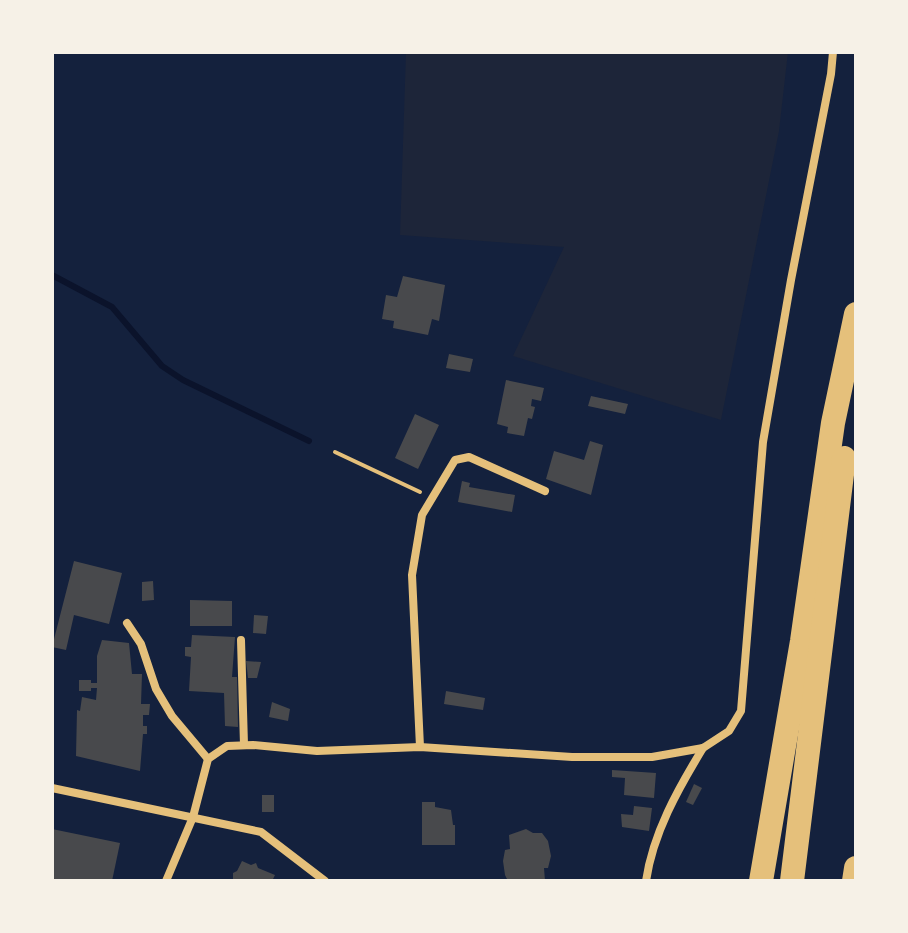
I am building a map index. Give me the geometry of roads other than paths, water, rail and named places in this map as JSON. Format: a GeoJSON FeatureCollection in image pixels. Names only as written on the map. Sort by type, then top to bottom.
{"type":"FeatureCollection","features":[{"type":"Feature","properties":{"kind":"highway"},"geometry":{"type":"LineString","coordinates":[[761,881],[802,641],[833,423],[856,314]]}},
{"type":"Feature","properties":{"kind":"highway"},"geometry":{"type":"LineString","coordinates":[[792,881],[856,369]]}},
{"type":"Feature","properties":{"kind":"highway"},"geometry":{"type":"LineString","coordinates":[[854,881],[856,868]]}},
{"type":"Feature","properties":{"kind":"street"},"geometry":{"type":"LineString","coordinates":[[166,881],[193,817],[208,759],[227,746],[317,751],[420,747],[572,757],[652,757],[703,748],[729,731],[741,711],[763,442],[833,52]]}},
{"type":"Feature","properties":{"kind":"street"},"geometry":{"type":"LineString","coordinates":[[420,747],[412,575],[422,515],[455,460],[469,457],[545,491]]}},
{"type":"Feature","properties":{"kind":"street"},"geometry":{"type":"LineString","coordinates":[[127,623],[141,644],[156,689],[172,716],[208,759]]}},
{"type":"Feature","properties":{"kind":"street"},"geometry":{"type":"LineString","coordinates":[[241,640],[244,745]]}},
{"type":"Feature","properties":{"kind":"street"},"geometry":{"type":"LineString","coordinates":[[646,881],[649,863],[675,794],[703,748]]}},
{"type":"Feature","properties":{"kind":"street"},"geometry":{"type":"LineString","coordinates":[[52,788],[261,832],[325,881]]}},
{"type":"Feature","properties":{"kind":"waterway"},"geometry":{"type":"LineString","coordinates":[[52,275],[112,307],[162,366],[183,380],[309,441]]}}]}
